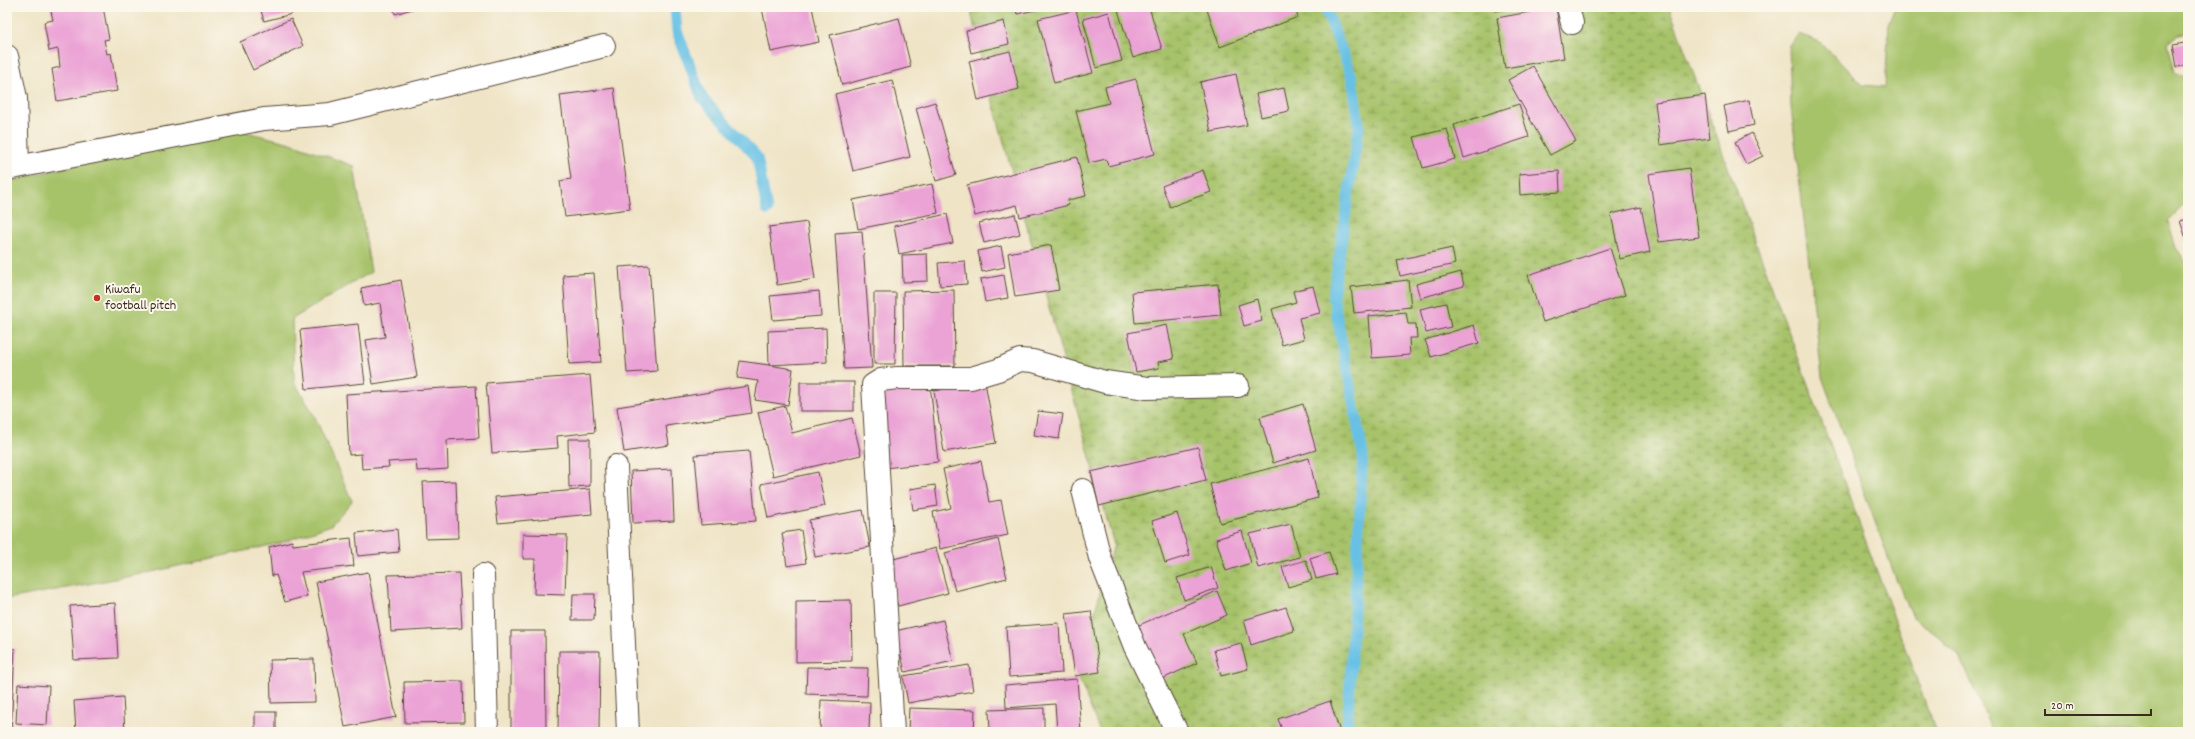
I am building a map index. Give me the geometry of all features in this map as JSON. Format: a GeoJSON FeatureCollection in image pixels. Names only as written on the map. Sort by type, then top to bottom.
{"type":"FeatureCollection","features":[{"type":"Feature","properties":{"kind":"street"},"geometry":{"type":"LineString","coordinates":[[7,56],[16,98],[13,167],[264,119],[330,114],[604,46]]}},
{"type":"Feature","properties":{"kind":"street"},"geometry":{"type":"LineString","coordinates":[[893,732],[873,385],[881,380],[897,378],[971,378],[998,370],[1020,360],[1033,361],[1105,382],[1147,388],[1238,386]]}},
{"type":"Feature","properties":{"kind":"street"},"geometry":{"type":"LineString","coordinates":[[616,466],[628,732]]}},
{"type":"Feature","properties":{"kind":"street"},"geometry":{"type":"LineString","coordinates":[[1083,490],[1100,558],[1135,647],[1177,732]]}},
{"type":"Feature","properties":{"kind":"street"},"geometry":{"type":"LineString","coordinates":[[483,575],[487,732]]}},
{"type":"Feature","properties":{"kind":"green space"},"geometry":{"type":"Polygon","coordinates":[[[970,7],[1669,7],[1936,732],[1100,732],[1077,673],[1114,545],[982,62],[970,7]]]}},
{"type":"Feature","properties":{"kind":"green space"},"geometry":{"type":"Polygon","coordinates":[[[1895,7],[2188,7],[2188,32],[2179,34],[2168,42],[2175,73],[2182,75],[2188,95],[2188,201],[2168,221],[2176,247],[2186,263],[2188,263],[2188,732],[1993,732],[1960,657],[1938,636],[1913,617],[1896,579],[1822,377],[1791,106],[1789,45],[1799,34],[1820,42],[1863,85],[1885,87],[1889,22],[1895,7]]]}},
{"type":"Feature","properties":{"kind":"green space"},"geometry":{"type":"Polygon","coordinates":[[[225,127],[291,143],[354,166],[371,272],[292,319],[294,381],[315,417],[352,501],[331,525],[280,543],[147,573],[7,599],[7,182],[225,127]]]}},
{"type":"Feature","properties":{"kind":"building"},"geometry":{"type":"Polygon","coordinates":[[[50,7],[103,7],[109,39],[104,40],[107,54],[111,53],[117,91],[57,101],[52,69],[60,67],[58,49],[49,51],[44,22],[53,20],[50,7]]]}},
{"type":"Feature","properties":{"kind":"building"},"geometry":{"type":"Polygon","coordinates":[[[260,7],[291,7],[292,14],[264,21],[260,7]]]}},
{"type":"Feature","properties":{"kind":"building"},"geometry":{"type":"Polygon","coordinates":[[[393,7],[419,7],[395,14],[393,7]]]}},
{"type":"Feature","properties":{"kind":"building"},"geometry":{"type":"Polygon","coordinates":[[[812,7],[819,42],[771,52],[762,8],[812,7]]]}},
{"type":"Feature","properties":{"kind":"building"},"geometry":{"type":"Polygon","coordinates":[[[1015,7],[1044,7],[1044,8],[1017,14],[1015,7]]]}},
{"type":"Feature","properties":{"kind":"building"},"geometry":{"type":"Polygon","coordinates":[[[1117,7],[1149,7],[1162,49],[1133,58],[1117,7]]]}},
{"type":"Feature","properties":{"kind":"building"},"geometry":{"type":"Polygon","coordinates":[[[1206,7],[1294,7],[1298,17],[1220,47],[1206,7]]]}},
{"type":"Feature","properties":{"kind":"building"},"geometry":{"type":"Polygon","coordinates":[[[1495,7],[1515,7],[1515,8],[1495,11],[1495,7]]]}},
{"type":"Feature","properties":{"kind":"building"},"geometry":{"type":"Polygon","coordinates":[[[1556,7],[1564,58],[1505,68],[1497,18],[1556,7]]]}},
{"type":"Feature","properties":{"kind":"building"},"geometry":{"type":"Polygon","coordinates":[[[1076,10],[1093,73],[1054,83],[1038,19],[1076,10]]]}},
{"type":"Feature","properties":{"kind":"building"},"geometry":{"type":"Polygon","coordinates":[[[1109,12],[1122,61],[1096,68],[1083,19],[1109,12]]]}},
{"type":"Feature","properties":{"kind":"building"},"geometry":{"type":"Polygon","coordinates":[[[899,18],[911,67],[842,85],[830,35],[899,18]]]}},
{"type":"Feature","properties":{"kind":"building"},"geometry":{"type":"Polygon","coordinates":[[[291,19],[303,46],[253,70],[240,42],[291,19]]]}},
{"type":"Feature","properties":{"kind":"building"},"geometry":{"type":"Polygon","coordinates":[[[1004,21],[1009,44],[971,53],[966,31],[1004,21]]]}},
{"type":"Feature","properties":{"kind":"building"},"geometry":{"type":"Polygon","coordinates":[[[2188,39],[2188,65],[2177,67],[2173,45],[2185,43],[2185,40],[2188,39]]]}},
{"type":"Feature","properties":{"kind":"building"},"geometry":{"type":"Polygon","coordinates":[[[1010,51],[1019,89],[978,100],[969,61],[1010,51]]]}},
{"type":"Feature","properties":{"kind":"building"},"geometry":{"type":"Polygon","coordinates":[[[1533,66],[1576,141],[1550,155],[1508,80],[1533,66]]]}},
{"type":"Feature","properties":{"kind":"building"},"geometry":{"type":"Polygon","coordinates":[[[1236,74],[1247,125],[1211,132],[1200,82],[1236,74]]]}},
{"type":"Feature","properties":{"kind":"building"},"geometry":{"type":"Polygon","coordinates":[[[1136,79],[1155,154],[1108,166],[1106,159],[1089,163],[1076,111],[1109,103],[1105,87],[1136,79]]]}},
{"type":"Feature","properties":{"kind":"building"},"geometry":{"type":"Polygon","coordinates":[[[892,80],[910,157],[853,171],[835,94],[892,80]]]}},
{"type":"Feature","properties":{"kind":"building"},"geometry":{"type":"Polygon","coordinates":[[[614,88],[630,209],[565,217],[560,181],[571,179],[560,95],[614,88]]]}},
{"type":"Feature","properties":{"kind":"building"},"geometry":{"type":"Polygon","coordinates":[[[1284,88],[1289,111],[1261,117],[1256,94],[1284,88]]]}},
{"type":"Feature","properties":{"kind":"building"},"geometry":{"type":"Polygon","coordinates":[[[1705,95],[1710,138],[1660,145],[1655,102],[1705,95]]]}},
{"type":"Feature","properties":{"kind":"building"},"geometry":{"type":"Polygon","coordinates":[[[1749,100],[1754,125],[1729,131],[1724,106],[1749,100]]]}},
{"type":"Feature","properties":{"kind":"building"},"geometry":{"type":"Polygon","coordinates":[[[935,102],[956,175],[936,181],[916,108],[935,102]]]}},
{"type":"Feature","properties":{"kind":"building"},"geometry":{"type":"Polygon","coordinates":[[[1519,104],[1529,137],[1464,158],[1454,125],[1519,104]]]}},
{"type":"Feature","properties":{"kind":"building"},"geometry":{"type":"Polygon","coordinates":[[[1447,129],[1455,159],[1423,168],[1414,137],[1447,129]]]}},
{"type":"Feature","properties":{"kind":"building"},"geometry":{"type":"Polygon","coordinates":[[[1752,133],[1763,156],[1746,164],[1735,142],[1752,133]]]}},
{"type":"Feature","properties":{"kind":"building"},"geometry":{"type":"Polygon","coordinates":[[[1077,157],[1086,196],[1068,200],[1069,205],[1020,217],[1017,205],[975,216],[967,185],[1077,157]]]}},
{"type":"Feature","properties":{"kind":"building"},"geometry":{"type":"Polygon","coordinates":[[[1689,168],[1699,237],[1659,242],[1649,174],[1689,168]]]}},
{"type":"Feature","properties":{"kind":"building"},"geometry":{"type":"Polygon","coordinates":[[[1203,170],[1211,192],[1170,207],[1162,186],[1203,170]]]}},
{"type":"Feature","properties":{"kind":"building"},"geometry":{"type":"Polygon","coordinates":[[[1559,171],[1560,192],[1520,195],[1519,174],[1559,171]]]}},
{"type":"Feature","properties":{"kind":"building"},"geometry":{"type":"Polygon","coordinates":[[[932,184],[938,213],[858,229],[853,200],[932,184]]]}},
{"type":"Feature","properties":{"kind":"building"},"geometry":{"type":"Polygon","coordinates":[[[1641,207],[1650,252],[1620,259],[1611,214],[1641,207]]]}},
{"type":"Feature","properties":{"kind":"building"},"geometry":{"type":"Polygon","coordinates":[[[947,214],[953,243],[899,254],[894,226],[947,214]]]}},
{"type":"Feature","properties":{"kind":"building"},"geometry":{"type":"Polygon","coordinates":[[[1015,214],[1020,234],[984,243],[979,223],[1015,214]]]}},
{"type":"Feature","properties":{"kind":"building"},"geometry":{"type":"Polygon","coordinates":[[[2188,219],[2188,244],[2180,221],[2188,219]]]}},
{"type":"Feature","properties":{"kind":"building"},"geometry":{"type":"Polygon","coordinates":[[[807,222],[815,279],[777,285],[769,227],[807,222]]]}},
{"type":"Feature","properties":{"kind":"building"},"geometry":{"type":"Polygon","coordinates":[[[862,231],[872,368],[844,369],[835,233],[862,231]]]}},
{"type":"Feature","properties":{"kind":"building"},"geometry":{"type":"Polygon","coordinates":[[[1051,245],[1059,290],[1015,297],[1008,253],[1051,245]]]}},
{"type":"Feature","properties":{"kind":"building"},"geometry":{"type":"Polygon","coordinates":[[[1001,246],[1005,267],[982,272],[978,251],[1001,246]]]}},
{"type":"Feature","properties":{"kind":"building"},"geometry":{"type":"Polygon","coordinates":[[[1452,248],[1455,264],[1400,276],[1397,260],[1452,248]]]}},
{"type":"Feature","properties":{"kind":"building"},"geometry":{"type":"Polygon","coordinates":[[[1610,248],[1625,295],[1543,322],[1528,275],[1610,248]]]}},
{"type":"Feature","properties":{"kind":"building"},"geometry":{"type":"Polygon","coordinates":[[[927,254],[928,281],[903,282],[902,255],[927,254]]]}},
{"type":"Feature","properties":{"kind":"building"},"geometry":{"type":"Polygon","coordinates":[[[965,261],[967,284],[940,286],[938,263],[965,261]]]}},
{"type":"Feature","properties":{"kind":"building"},"geometry":{"type":"Polygon","coordinates":[[[649,265],[657,371],[627,373],[619,267],[649,265]]]}},
{"type":"Feature","properties":{"kind":"building"},"geometry":{"type":"Polygon","coordinates":[[[1461,272],[1464,286],[1420,298],[1416,284],[1461,272]]]}},
{"type":"Feature","properties":{"kind":"building"},"geometry":{"type":"Polygon","coordinates":[[[594,273],[601,362],[569,364],[563,275],[594,273]]]}},
{"type":"Feature","properties":{"kind":"building"},"geometry":{"type":"Polygon","coordinates":[[[1004,275],[1008,298],[985,302],[981,279],[1004,275]]]}},
{"type":"Feature","properties":{"kind":"building"},"geometry":{"type":"Polygon","coordinates":[[[401,280],[417,377],[373,384],[366,340],[385,337],[380,303],[364,306],[361,288],[401,280]]]}},
{"type":"Feature","properties":{"kind":"building"},"geometry":{"type":"Polygon","coordinates":[[[1408,280],[1411,307],[1354,313],[1351,287],[1408,280]]]}},
{"type":"Feature","properties":{"kind":"building"},"geometry":{"type":"Polygon","coordinates":[[[1218,284],[1221,315],[1135,323],[1132,292],[1218,284]]]}},
{"type":"Feature","properties":{"kind":"building"},"geometry":{"type":"Polygon","coordinates":[[[1313,286],[1320,313],[1299,318],[1304,339],[1282,345],[1272,309],[1296,302],[1293,291],[1313,286]]]}},
{"type":"Feature","properties":{"kind":"building"},"geometry":{"type":"Polygon","coordinates":[[[954,290],[955,366],[904,366],[903,291],[954,290]]]}},
{"type":"Feature","properties":{"kind":"building"},"geometry":{"type":"Polygon","coordinates":[[[819,291],[821,316],[773,320],[770,296],[819,291]]]}},
{"type":"Feature","properties":{"kind":"building"},"geometry":{"type":"Polygon","coordinates":[[[874,293],[896,293],[895,364],[874,364],[874,293]]]}},
{"type":"Feature","properties":{"kind":"building"},"geometry":{"type":"Polygon","coordinates":[[[1257,299],[1262,321],[1244,326],[1238,305],[1257,299]]]}},
{"type":"Feature","properties":{"kind":"building"},"geometry":{"type":"Polygon","coordinates":[[[1446,303],[1451,327],[1426,333],[1420,309],[1446,303]]]}},
{"type":"Feature","properties":{"kind":"building"},"geometry":{"type":"Polygon","coordinates":[[[1406,312],[1408,324],[1416,324],[1417,338],[1409,338],[1410,355],[1372,358],[1369,316],[1406,312]]]}},
{"type":"Feature","properties":{"kind":"building"},"geometry":{"type":"Polygon","coordinates":[[[358,324],[365,383],[306,389],[300,330],[358,324]]]}},
{"type":"Feature","properties":{"kind":"building"},"geometry":{"type":"Polygon","coordinates":[[[1167,325],[1174,359],[1158,362],[1159,368],[1136,372],[1128,333],[1167,325]]]}},
{"type":"Feature","properties":{"kind":"building"},"geometry":{"type":"Polygon","coordinates":[[[1474,325],[1479,343],[1431,357],[1425,340],[1474,325]]]}},
{"type":"Feature","properties":{"kind":"building"},"geometry":{"type":"Polygon","coordinates":[[[826,328],[827,362],[769,365],[768,331],[826,328]]]}},
{"type":"Feature","properties":{"kind":"building"},"geometry":{"type":"Polygon","coordinates":[[[740,361],[793,369],[788,405],[755,400],[758,381],[737,378],[740,361]]]}},
{"type":"Feature","properties":{"kind":"building"},"geometry":{"type":"Polygon","coordinates":[[[590,375],[595,432],[557,436],[558,448],[492,453],[486,383],[590,375]]]}},
{"type":"Feature","properties":{"kind":"building"},"geometry":{"type":"Polygon","coordinates":[[[800,382],[854,382],[854,411],[800,411],[800,382]]]}},
{"type":"Feature","properties":{"kind":"building"},"geometry":{"type":"Polygon","coordinates":[[[985,382],[996,443],[944,452],[934,391],[985,382]]]}},
{"type":"Feature","properties":{"kind":"building"},"geometry":{"type":"Polygon","coordinates":[[[930,383],[938,462],[885,468],[877,388],[930,383]]]}},
{"type":"Feature","properties":{"kind":"building"},"geometry":{"type":"Polygon","coordinates":[[[476,386],[479,438],[447,440],[448,469],[417,471],[416,460],[388,462],[389,467],[362,469],[361,454],[349,455],[346,394],[476,386]]]}},
{"type":"Feature","properties":{"kind":"building"},"geometry":{"type":"Polygon","coordinates":[[[748,386],[752,413],[666,426],[669,445],[624,452],[617,407],[748,386]]]}},
{"type":"Feature","properties":{"kind":"building"},"geometry":{"type":"Polygon","coordinates":[[[1303,404],[1316,450],[1273,463],[1260,417],[1303,404]]]}},
{"type":"Feature","properties":{"kind":"building"},"geometry":{"type":"Polygon","coordinates":[[[785,406],[792,433],[852,418],[861,455],[773,476],[758,412],[785,406]]]}},
{"type":"Feature","properties":{"kind":"building"},"geometry":{"type":"Polygon","coordinates":[[[1038,411],[1063,414],[1059,439],[1034,435],[1038,411]]]}},
{"type":"Feature","properties":{"kind":"building"},"geometry":{"type":"Polygon","coordinates":[[[568,439],[590,439],[590,486],[569,487],[568,439]]]}},
{"type":"Feature","properties":{"kind":"building"},"geometry":{"type":"Polygon","coordinates":[[[1198,447],[1206,480],[1099,506],[1091,472],[1198,447]]]}},
{"type":"Feature","properties":{"kind":"building"},"geometry":{"type":"Polygon","coordinates":[[[749,451],[756,521],[701,525],[695,455],[749,451]]]}},
{"type":"Feature","properties":{"kind":"building"},"geometry":{"type":"Polygon","coordinates":[[[1309,458],[1318,498],[1220,523],[1210,484],[1309,458]]]}},
{"type":"Feature","properties":{"kind":"building"},"geometry":{"type":"Polygon","coordinates":[[[981,461],[989,502],[1001,500],[1008,535],[940,549],[933,512],[951,508],[943,469],[981,461]]]}},
{"type":"Feature","properties":{"kind":"building"},"geometry":{"type":"Polygon","coordinates":[[[672,469],[674,521],[633,523],[631,471],[672,469]]]}},
{"type":"Feature","properties":{"kind":"building"},"geometry":{"type":"Polygon","coordinates":[[[818,472],[825,506],[768,518],[761,484],[818,472]]]}},
{"type":"Feature","properties":{"kind":"building"},"geometry":{"type":"Polygon","coordinates":[[[456,481],[458,538],[426,539],[423,482],[456,481]]]}},
{"type":"Feature","properties":{"kind":"building"},"geometry":{"type":"Polygon","coordinates":[[[935,485],[938,506],[913,510],[910,489],[935,485]]]}},
{"type":"Feature","properties":{"kind":"building"},"geometry":{"type":"Polygon","coordinates":[[[590,489],[592,514],[498,523],[495,497],[590,489]]]}},
{"type":"Feature","properties":{"kind":"building"},"geometry":{"type":"Polygon","coordinates":[[[863,510],[870,547],[815,557],[809,520],[863,510]]]}},
{"type":"Feature","properties":{"kind":"building"},"geometry":{"type":"Polygon","coordinates":[[[1177,513],[1190,555],[1165,563],[1152,521],[1177,513]]]}},
{"type":"Feature","properties":{"kind":"building"},"geometry":{"type":"Polygon","coordinates":[[[1291,524],[1300,557],[1258,568],[1250,534],[1291,524]]]}},
{"type":"Feature","properties":{"kind":"building"},"geometry":{"type":"Polygon","coordinates":[[[397,529],[399,552],[358,556],[356,533],[397,529]]]}},
{"type":"Feature","properties":{"kind":"building"},"geometry":{"type":"Polygon","coordinates":[[[801,530],[806,563],[787,566],[782,533],[801,530]]]}},
{"type":"Feature","properties":{"kind":"building"},"geometry":{"type":"Polygon","coordinates":[[[1242,531],[1251,563],[1226,571],[1216,539],[1242,531]]]}},
{"type":"Feature","properties":{"kind":"building"},"geometry":{"type":"Polygon","coordinates":[[[523,534],[567,535],[565,595],[534,594],[535,559],[523,559],[523,534]]]}},
{"type":"Feature","properties":{"kind":"building"},"geometry":{"type":"Polygon","coordinates":[[[351,538],[354,566],[301,572],[307,596],[285,602],[276,575],[272,576],[269,547],[292,541],[293,545],[351,538]]]}},
{"type":"Feature","properties":{"kind":"building"},"geometry":{"type":"Polygon","coordinates":[[[998,539],[1007,578],[955,591],[945,553],[998,539]]]}},
{"type":"Feature","properties":{"kind":"building"},"geometry":{"type":"Polygon","coordinates":[[[936,548],[948,593],[898,606],[886,561],[936,548]]]}},
{"type":"Feature","properties":{"kind":"building"},"geometry":{"type":"Polygon","coordinates":[[[1329,552],[1336,574],[1316,579],[1310,558],[1329,552]]]}},
{"type":"Feature","properties":{"kind":"building"},"geometry":{"type":"Polygon","coordinates":[[[1306,560],[1312,580],[1288,587],[1282,567],[1306,560]]]}},
{"type":"Feature","properties":{"kind":"building"},"geometry":{"type":"Polygon","coordinates":[[[1211,567],[1218,588],[1184,600],[1177,578],[1211,567]]]}},
{"type":"Feature","properties":{"kind":"building"},"geometry":{"type":"Polygon","coordinates":[[[368,572],[396,717],[345,727],[316,582],[368,572]]]}},
{"type":"Feature","properties":{"kind":"building"},"geometry":{"type":"Polygon","coordinates":[[[459,573],[462,628],[391,632],[388,575],[459,573]]]}},
{"type":"Feature","properties":{"kind":"building"},"geometry":{"type":"Polygon","coordinates":[[[1217,591],[1227,615],[1184,634],[1197,663],[1160,680],[1137,626],[1217,591]]]}},
{"type":"Feature","properties":{"kind":"building"},"geometry":{"type":"Polygon","coordinates":[[[573,594],[595,594],[594,620],[572,620],[573,594]]]}},
{"type":"Feature","properties":{"kind":"building"},"geometry":{"type":"Polygon","coordinates":[[[851,600],[852,661],[796,662],[796,601],[851,600]]]}},
{"type":"Feature","properties":{"kind":"building"},"geometry":{"type":"Polygon","coordinates":[[[115,603],[118,658],[74,660],[70,606],[115,603]]]}},
{"type":"Feature","properties":{"kind":"building"},"geometry":{"type":"Polygon","coordinates":[[[1286,607],[1294,631],[1251,645],[1244,620],[1286,607]]]}},
{"type":"Feature","properties":{"kind":"building"},"geometry":{"type":"Polygon","coordinates":[[[1091,611],[1100,672],[1075,676],[1066,614],[1091,611]]]}},
{"type":"Feature","properties":{"kind":"building"},"geometry":{"type":"Polygon","coordinates":[[[943,620],[953,661],[905,672],[895,631],[943,620]]]}},
{"type":"Feature","properties":{"kind":"building"},"geometry":{"type":"Polygon","coordinates":[[[1059,623],[1062,673],[1009,677],[1006,627],[1059,623]]]}},
{"type":"Feature","properties":{"kind":"building"},"geometry":{"type":"Polygon","coordinates":[[[511,631],[545,631],[546,732],[511,732],[511,631]]]}},
{"type":"Feature","properties":{"kind":"building"},"geometry":{"type":"Polygon","coordinates":[[[1241,643],[1248,669],[1221,676],[1214,650],[1241,643]]]}},
{"type":"Feature","properties":{"kind":"building"},"geometry":{"type":"Polygon","coordinates":[[[7,648],[15,649],[11,732],[7,732],[7,648]]]}},
{"type":"Feature","properties":{"kind":"building"},"geometry":{"type":"Polygon","coordinates":[[[559,651],[600,651],[599,732],[558,732],[559,651]]]}},
{"type":"Feature","properties":{"kind":"building"},"geometry":{"type":"Polygon","coordinates":[[[314,659],[315,702],[271,703],[270,660],[314,659]]]}},
{"type":"Feature","properties":{"kind":"building"},"geometry":{"type":"Polygon","coordinates":[[[969,665],[973,691],[908,703],[903,676],[969,665]]]}},
{"type":"Feature","properties":{"kind":"building"},"geometry":{"type":"Polygon","coordinates":[[[807,667],[868,668],[867,696],[806,694],[807,667]]]}},
{"type":"Feature","properties":{"kind":"building"},"geometry":{"type":"Polygon","coordinates":[[[1077,679],[1081,732],[1057,732],[1055,704],[1006,708],[1005,685],[1077,679]]]}},
{"type":"Feature","properties":{"kind":"building"},"geometry":{"type":"Polygon","coordinates":[[[463,681],[464,722],[405,723],[404,682],[463,681]]]}},
{"type":"Feature","properties":{"kind":"building"},"geometry":{"type":"Polygon","coordinates":[[[18,684],[49,686],[47,725],[16,723],[18,684]]]}},
{"type":"Feature","properties":{"kind":"building"},"geometry":{"type":"Polygon","coordinates":[[[123,697],[125,732],[76,732],[74,701],[123,697]]]}},
{"type":"Feature","properties":{"kind":"building"},"geometry":{"type":"Polygon","coordinates":[[[821,700],[870,702],[869,732],[820,732],[821,700]]]}},
{"type":"Feature","properties":{"kind":"building"},"geometry":{"type":"Polygon","coordinates":[[[1330,701],[1340,732],[1283,732],[1278,719],[1330,701]]]}},
{"type":"Feature","properties":{"kind":"building"},"geometry":{"type":"Polygon","coordinates":[[[909,708],[975,710],[974,732],[908,732],[909,708]]]}},
{"type":"Feature","properties":{"kind":"building"},"geometry":{"type":"Polygon","coordinates":[[[1044,708],[1044,732],[990,732],[989,710],[1044,708]]]}},
{"type":"Feature","properties":{"kind":"building"},"geometry":{"type":"Polygon","coordinates":[[[255,712],[276,712],[276,732],[255,732],[255,712]]]}},
{"type":"Feature","properties":{"kind":"waterway"},"geometry":{"type":"LineString","coordinates":[[675,7],[677,31],[702,98],[757,157],[767,210]]}},
{"type":"Feature","properties":{"kind":"waterway"},"geometry":{"type":"LineString","coordinates":[[1325,7],[1352,77],[1359,126],[1333,296],[1363,454],[1347,732]]}},
{"type":"Feature","properties":{"kind":"place","name":"Kiwafu football pitch"},"geometry":{"type":"Point","coordinates":[97,298]}}]}
